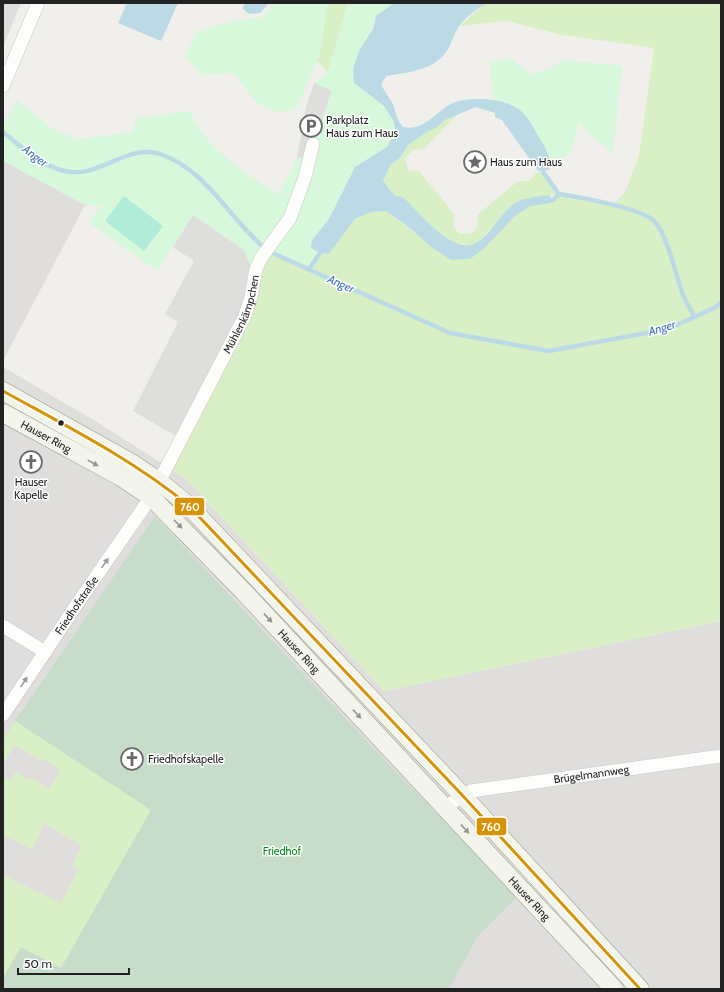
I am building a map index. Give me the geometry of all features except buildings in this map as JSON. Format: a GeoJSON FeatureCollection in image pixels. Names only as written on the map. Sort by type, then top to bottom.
{"type":"FeatureCollection","features":[{"type":"Feature","properties":{"kind":"main road","name":"Hauser Ring"},"geometry":{"type":"LineString","coordinates":[[3,391],[91,438],[156,489],[244,592],[614,989]]}},
{"type":"Feature","properties":{"kind":"main road","name":"Hauser Ring"},"geometry":{"type":"LineString","coordinates":[[3,413],[121,478],[156,489],[188,505],[463,796],[640,989]]}},
{"type":"Feature","properties":{"kind":"street"},"geometry":{"type":"LineString","coordinates":[[3,86],[38,3]]}},
{"type":"Feature","properties":{"kind":"street","name":"Mühlenkämpchen"},"geometry":{"type":"LineString","coordinates":[[156,489],[244,318],[251,297],[256,269],[261,258],[290,218],[305,177],[313,144]]}},
{"type":"Feature","properties":{"kind":"street","name":"Friedhofstraße"},"geometry":{"type":"LineString","coordinates":[[3,715],[156,489]]}},
{"type":"Feature","properties":{"kind":"street"},"geometry":{"type":"LineString","coordinates":[[3,626],[45,652]]}},
{"type":"Feature","properties":{"kind":"street","name":"Brügelmannweg"},"geometry":{"type":"LineString","coordinates":[[463,796],[471,791],[721,756]]}},
{"type":"Feature","properties":{"kind":"street"},"geometry":{"type":"LineString","coordinates":[[445,807],[463,796]]}},
{"type":"Feature","properties":{"kind":"shaded area"},"geometry":{"type":"Polygon","coordinates":[[[3,3],[21,3],[3,47],[3,3]]]}},
{"type":"Feature","properties":{"kind":"shaded area","name":"Parkplatz Haus zum Haus"},"geometry":{"type":"Polygon","coordinates":[[[314,83],[332,90],[309,159],[297,158],[306,108],[314,83]]]}},
{"type":"Feature","properties":{"kind":"shaded area"},"geometry":{"type":"Polygon","coordinates":[[[3,159],[85,205],[3,361],[3,159]]]}},
{"type":"Feature","properties":{"kind":"shaded area"},"geometry":{"type":"Polygon","coordinates":[[[193,215],[244,250],[250,264],[253,286],[181,439],[133,411],[178,322],[165,314],[194,261],[173,247],[193,215]]]}},
{"type":"Feature","properties":{"kind":"shaded area"},"geometry":{"type":"Polygon","coordinates":[[[3,367],[97,422],[185,478],[384,691],[721,621],[721,989],[3,989],[3,367]]]}},
{"type":"Feature","properties":{"kind":"green space"},"geometry":{"type":"Polygon","coordinates":[[[274,3],[329,3],[325,17],[321,48],[315,66],[295,110],[275,112],[257,103],[233,73],[203,75],[185,56],[197,32],[233,21],[263,17],[274,3]]]}},
{"type":"Feature","properties":{"kind":"green space"},"geometry":{"type":"Polygon","coordinates":[[[329,3],[348,3],[328,72],[316,60],[322,41],[323,15],[329,3]]]}},
{"type":"Feature","properties":{"kind":"green space"},"geometry":{"type":"Polygon","coordinates":[[[348,3],[394,3],[376,16],[354,83],[384,106],[393,120],[396,131],[387,147],[355,167],[329,219],[312,240],[311,248],[320,253],[309,269],[264,248],[250,264],[244,250],[193,215],[157,271],[88,222],[101,206],[85,205],[3,161],[3,126],[17,100],[53,129],[78,139],[133,132],[137,116],[140,118],[190,111],[205,137],[216,148],[240,169],[278,195],[297,158],[309,158],[332,91],[314,83],[328,72],[348,3]]]}},
{"type":"Feature","properties":{"kind":"green space"},"geometry":{"type":"Polygon","coordinates":[[[491,3],[721,3],[721,621],[384,691],[185,478],[168,467],[244,318],[268,251],[309,269],[320,253],[329,254],[355,219],[371,212],[386,211],[431,247],[485,248],[515,216],[531,206],[551,203],[558,194],[516,202],[480,241],[469,245],[454,242],[428,224],[414,208],[395,196],[383,181],[391,164],[400,158],[408,145],[445,120],[456,116],[424,149],[413,150],[405,158],[408,170],[419,171],[455,215],[453,225],[459,234],[473,233],[478,225],[477,215],[518,181],[529,181],[536,173],[543,172],[559,194],[613,205],[625,192],[639,156],[654,48],[562,35],[507,21],[460,26],[484,4],[491,3]]]}},
{"type":"Feature","properties":{"kind":"green space"},"geometry":{"type":"Polygon","coordinates":[[[511,58],[530,74],[546,70],[564,60],[622,66],[613,153],[590,135],[579,123],[571,152],[551,165],[546,150],[505,102],[494,100],[489,62],[511,58]]]}},
{"type":"Feature","properties":{"kind":"green space"},"geometry":{"type":"Polygon","coordinates":[[[124,196],[163,226],[144,251],[105,221],[124,196]]]}},
{"type":"Feature","properties":{"kind":"green space","name":"Friedhof"},"geometry":{"type":"Polygon","coordinates":[[[155,516],[397,773],[518,896],[477,937],[449,989],[3,989],[3,978],[21,947],[61,968],[151,810],[15,721],[155,516]]]}},
{"type":"Feature","properties":{"kind":"green space"},"geometry":{"type":"Polygon","coordinates":[[[15,721],[151,810],[61,968],[21,947],[3,978],[3,875],[61,903],[78,870],[72,865],[82,846],[44,823],[32,849],[3,835],[3,777],[10,781],[16,772],[29,780],[31,778],[49,789],[60,770],[43,759],[41,761],[15,745],[3,764],[3,741],[15,721]]]}},
{"type":"Feature","properties":{"kind":"water"},"geometry":{"type":"Polygon","coordinates":[[[127,3],[178,3],[161,41],[118,23],[127,3]]]}},
{"type":"Feature","properties":{"kind":"water"},"geometry":{"type":"Polygon","coordinates":[[[246,3],[269,3],[260,13],[249,14],[242,8],[246,3]]]}},
{"type":"Feature","properties":{"kind":"water"},"geometry":{"type":"Polygon","coordinates":[[[394,3],[491,3],[469,15],[459,26],[447,51],[441,58],[422,69],[386,76],[381,85],[393,104],[398,120],[403,127],[411,128],[424,124],[453,103],[460,101],[478,99],[498,101],[507,103],[524,113],[533,126],[549,157],[549,170],[538,171],[502,120],[495,117],[495,113],[476,107],[445,120],[437,127],[427,132],[408,145],[400,158],[391,164],[383,181],[395,196],[403,197],[445,237],[463,245],[473,244],[481,239],[489,232],[502,215],[517,202],[528,198],[549,195],[553,200],[551,203],[531,206],[515,216],[485,248],[470,259],[451,260],[431,247],[405,224],[386,211],[371,212],[355,219],[329,254],[320,253],[311,248],[312,240],[329,219],[355,167],[387,147],[396,131],[393,120],[384,106],[354,83],[353,69],[359,51],[373,29],[376,16],[394,3]]]}},
{"type":"Feature","properties":{"kind":"waterway","name":"Anger"},"geometry":{"type":"LineString","coordinates":[[3,132],[40,160],[48,165],[64,171],[77,172],[89,170],[138,153],[150,152],[163,155],[194,173],[219,198],[242,226],[268,251],[450,333],[549,351],[668,329],[714,308],[721,303]]}},
{"type":"Feature","properties":{"kind":"waterway"},"geometry":{"type":"LineString","coordinates":[[543,172],[559,194],[595,200],[638,212],[655,222],[660,229],[668,247],[684,298],[695,317]]}},
{"type":"Feature","properties":{"kind":"waterway"},"geometry":{"type":"LineString","coordinates":[[553,200],[559,194]]}},
{"type":"Feature","properties":{"kind":"waterway"},"geometry":{"type":"LineString","coordinates":[[309,269],[320,253]]}},
{"type":"Feature","properties":{"kind":"transit line","name":"760"},"geometry":{"type":"LineString","coordinates":[[3,391],[121,458],[167,488],[188,505],[463,796],[640,989]]}},
{"type":"Feature","properties":{"kind":"place","name":"Parkplatz Haus zum Haus"},"geometry":{"type":"Point","coordinates":[311,126]}},
{"type":"Feature","properties":{"kind":"place","name":"Haus zum Haus"},"geometry":{"type":"Point","coordinates":[475,162]}},
{"type":"Feature","properties":{"kind":"place","name":"Hauser Kapelle"},"geometry":{"type":"Point","coordinates":[31,462]}},
{"type":"Feature","properties":{"kind":"place","name":"Friedhofskapelle"},"geometry":{"type":"Point","coordinates":[132,759]}}]}
